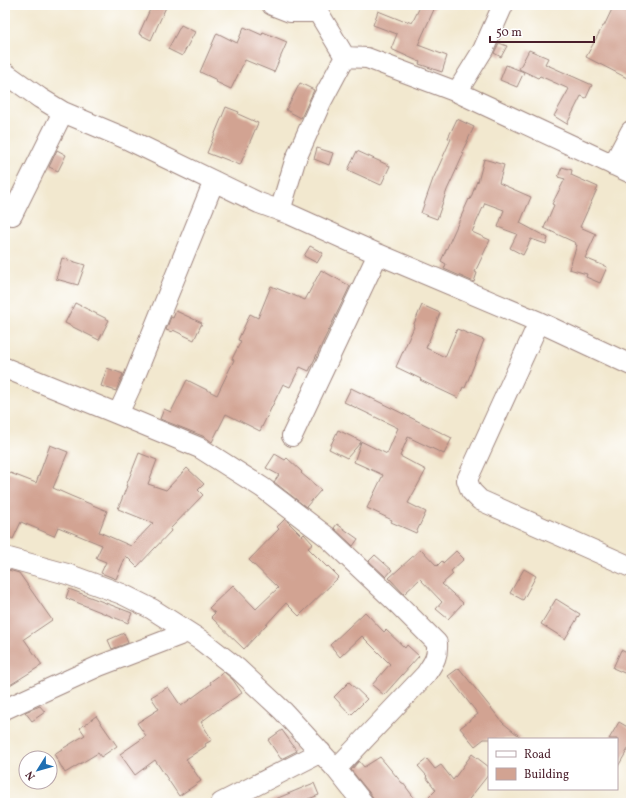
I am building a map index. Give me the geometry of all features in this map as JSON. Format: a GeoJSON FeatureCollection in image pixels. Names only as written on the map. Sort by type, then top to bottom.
{"type":"FeatureCollection","features":[{"type":"Feature","properties":{"kind":"street"},"geometry":{"type":"LineString","coordinates":[[272,5],[290,12],[319,8],[345,57]]}},
{"type":"Feature","properties":{"kind":"street"},"geometry":{"type":"LineString","coordinates":[[458,92],[483,50],[503,5]]}},
{"type":"Feature","properties":{"kind":"street"},"geometry":{"type":"LineString","coordinates":[[345,57],[367,58],[458,92],[631,174]]}},
{"type":"Feature","properties":{"kind":"street"},"geometry":{"type":"LineString","coordinates":[[280,211],[295,160],[321,102],[345,57]]}},
{"type":"Feature","properties":{"kind":"street"},"geometry":{"type":"LineString","coordinates":[[5,73],[40,98],[63,112],[127,139],[259,203],[539,322],[631,365]]}},
{"type":"Feature","properties":{"kind":"street"},"geometry":{"type":"LineString","coordinates":[[12,215],[63,112]]}},
{"type":"Feature","properties":{"kind":"street"},"geometry":{"type":"LineString","coordinates":[[613,165],[631,131]]}},
{"type":"Feature","properties":{"kind":"street"},"geometry":{"type":"LineString","coordinates":[[118,414],[133,381],[214,181]]}},
{"type":"Feature","properties":{"kind":"street"},"geometry":{"type":"LineString","coordinates":[[292,436],[378,254]]}},
{"type":"Feature","properties":{"kind":"street"},"geometry":{"type":"LineString","coordinates":[[539,322],[467,480],[471,491],[480,500],[631,567]]}},
{"type":"Feature","properties":{"kind":"street"},"geometry":{"type":"LineString","coordinates":[[5,368],[200,448],[263,488],[326,536],[437,643],[438,652],[435,661],[426,674],[336,768]]}},
{"type":"Feature","properties":{"kind":"street"},"geometry":{"type":"LineString","coordinates":[[5,556],[67,574],[122,594],[152,609],[202,641],[238,670],[283,711],[336,768],[363,803]]}},
{"type":"Feature","properties":{"kind":"street"},"geometry":{"type":"LineString","coordinates":[[5,709],[99,666],[188,632]]}},
{"type":"Feature","properties":{"kind":"street"},"geometry":{"type":"LineString","coordinates":[[221,803],[321,752]]}},
{"type":"Feature","properties":{"kind":"building"},"geometry":{"type":"Polygon","coordinates":[[[152,5],[167,5],[151,40],[139,34],[152,5]]]}},
{"type":"Feature","properties":{"kind":"building"},"geometry":{"type":"Polygon","coordinates":[[[421,5],[436,5],[418,45],[447,56],[442,72],[419,64],[420,62],[391,49],[397,34],[373,25],[378,11],[412,23],[421,5]]]}},
{"type":"Feature","properties":{"kind":"building"},"geometry":{"type":"Polygon","coordinates":[[[614,5],[631,5],[631,80],[586,57],[614,5]]]}},
{"type":"Feature","properties":{"kind":"building"},"geometry":{"type":"Polygon","coordinates":[[[181,25],[195,32],[182,56],[168,49],[181,25]]]}},
{"type":"Feature","properties":{"kind":"building"},"geometry":{"type":"Polygon","coordinates":[[[244,27],[262,35],[263,32],[287,42],[274,72],[245,60],[231,89],[200,72],[217,33],[237,43],[244,27]]]}},
{"type":"Feature","properties":{"kind":"building"},"geometry":{"type":"Polygon","coordinates":[[[499,43],[507,46],[501,57],[494,53],[499,43]]]}},
{"type":"Feature","properties":{"kind":"building"},"geometry":{"type":"Polygon","coordinates":[[[529,50],[548,58],[545,64],[592,85],[586,98],[581,96],[567,124],[554,116],[569,89],[540,76],[538,78],[519,69],[529,50]]]}},
{"type":"Feature","properties":{"kind":"building"},"geometry":{"type":"Polygon","coordinates":[[[506,65],[524,72],[517,87],[500,80],[506,65]]]}},
{"type":"Feature","properties":{"kind":"building"},"geometry":{"type":"Polygon","coordinates":[[[300,83],[314,90],[301,118],[286,110],[300,83]]]}},
{"type":"Feature","properties":{"kind":"building"},"geometry":{"type":"Polygon","coordinates":[[[226,107],[239,112],[238,114],[258,123],[240,165],[207,153],[226,107]]]}},
{"type":"Feature","properties":{"kind":"building"},"geometry":{"type":"Polygon","coordinates":[[[457,119],[474,127],[462,152],[464,153],[447,190],[437,219],[421,213],[433,179],[451,139],[448,138],[457,119]]]}},
{"type":"Feature","properties":{"kind":"building"},"geometry":{"type":"Polygon","coordinates":[[[317,148],[333,153],[329,165],[314,159],[317,148]]]}},
{"type":"Feature","properties":{"kind":"building"},"geometry":{"type":"Polygon","coordinates":[[[57,150],[66,155],[58,171],[49,167],[57,150]]]}},
{"type":"Feature","properties":{"kind":"building"},"geometry":{"type":"Polygon","coordinates":[[[357,151],[390,166],[381,185],[348,170],[357,151]]]}},
{"type":"Feature","properties":{"kind":"building"},"geometry":{"type":"Polygon","coordinates":[[[484,159],[504,165],[499,183],[531,197],[520,223],[548,238],[546,244],[531,239],[523,255],[510,248],[517,234],[498,227],[504,210],[485,203],[472,232],[490,240],[475,272],[477,273],[474,282],[444,269],[446,264],[441,261],[469,199],[470,200],[477,181],[478,182],[484,159]]]}},
{"type":"Feature","properties":{"kind":"building"},"geometry":{"type":"Polygon","coordinates":[[[562,167],[572,170],[571,175],[598,187],[580,227],[596,234],[585,258],[607,267],[600,283],[586,277],[587,274],[569,269],[577,245],[575,245],[576,243],[544,228],[554,205],[552,204],[565,179],[558,177],[562,167]]]}},
{"type":"Feature","properties":{"kind":"building"},"geometry":{"type":"Polygon","coordinates":[[[310,246],[323,253],[317,263],[304,256],[310,246]]]}},
{"type":"Feature","properties":{"kind":"building"},"geometry":{"type":"Polygon","coordinates":[[[62,258],[85,265],[78,285],[56,279],[62,258]]]}},
{"type":"Feature","properties":{"kind":"building"},"geometry":{"type":"Polygon","coordinates":[[[321,270],[350,286],[309,371],[300,367],[290,387],[283,384],[260,431],[226,414],[212,442],[205,437],[160,419],[164,409],[171,412],[187,380],[217,395],[234,360],[232,359],[241,341],[238,340],[250,314],[258,318],[271,286],[305,300],[321,270]]]}},
{"type":"Feature","properties":{"kind":"building"},"geometry":{"type":"Polygon","coordinates":[[[75,303],[109,320],[99,340],[65,323],[75,303]]]}},
{"type":"Feature","properties":{"kind":"building"},"geometry":{"type":"Polygon","coordinates":[[[422,305],[440,313],[426,348],[445,357],[457,329],[484,340],[465,388],[463,387],[458,398],[396,367],[422,305]]]}},
{"type":"Feature","properties":{"kind":"building"},"geometry":{"type":"Polygon","coordinates":[[[176,311],[202,323],[194,340],[173,330],[172,332],[166,330],[171,317],[173,318],[176,311]]]}},
{"type":"Feature","properties":{"kind":"building"},"geometry":{"type":"Polygon","coordinates":[[[107,368],[123,374],[116,391],[101,386],[107,368]]]}},
{"type":"Feature","properties":{"kind":"building"},"geometry":{"type":"Polygon","coordinates":[[[351,388],[452,438],[444,454],[408,437],[400,456],[426,470],[408,503],[426,512],[416,533],[391,522],[392,520],[367,508],[383,475],[354,462],[361,442],[347,458],[329,449],[338,430],[387,454],[398,428],[344,402],[351,388]]]}},
{"type":"Feature","properties":{"kind":"building"},"geometry":{"type":"Polygon","coordinates":[[[50,445],[68,452],[53,488],[107,511],[99,532],[131,546],[153,523],[118,509],[139,453],[157,460],[148,484],[166,490],[187,468],[204,484],[198,490],[203,495],[170,529],[171,531],[137,567],[126,556],[116,579],[101,573],[106,562],[96,558],[102,545],[58,527],[54,536],[21,522],[13,539],[5,535],[5,471],[36,483],[50,445]]]}},
{"type":"Feature","properties":{"kind":"building"},"geometry":{"type":"Polygon","coordinates":[[[275,454],[285,460],[287,458],[302,472],[301,473],[321,490],[306,507],[274,482],[279,475],[266,468],[275,454]]]}},
{"type":"Feature","properties":{"kind":"building"},"geometry":{"type":"Polygon","coordinates":[[[285,519],[302,536],[304,534],[313,544],[308,548],[339,577],[299,616],[286,603],[244,649],[211,617],[215,613],[209,608],[233,585],[256,609],[278,588],[249,560],[279,529],[277,527],[285,519]]]}},
{"type":"Feature","properties":{"kind":"building"},"geometry":{"type":"Polygon","coordinates":[[[337,524],[358,539],[353,546],[334,528],[337,524]]]}},
{"type":"Feature","properties":{"kind":"building"},"geometry":{"type":"Polygon","coordinates":[[[421,549],[437,566],[442,561],[443,563],[456,551],[464,559],[451,571],[453,574],[442,584],[463,603],[448,619],[436,609],[442,602],[420,579],[404,594],[389,578],[421,549]]]}},
{"type":"Feature","properties":{"kind":"building"},"geometry":{"type":"Polygon","coordinates":[[[375,555],[392,570],[386,577],[369,561],[375,555]]]}},
{"type":"Feature","properties":{"kind":"building"},"geometry":{"type":"Polygon","coordinates":[[[5,569],[19,573],[52,620],[24,639],[42,665],[10,685],[5,678],[5,569]]]}},
{"type":"Feature","properties":{"kind":"building"},"geometry":{"type":"Polygon","coordinates":[[[524,569],[536,576],[523,600],[510,593],[524,569]]]}},
{"type":"Feature","properties":{"kind":"building"},"geometry":{"type":"Polygon","coordinates":[[[69,589],[132,613],[128,623],[66,598],[69,589]]]}},
{"type":"Feature","properties":{"kind":"building"},"geometry":{"type":"Polygon","coordinates":[[[556,599],[580,614],[565,639],[541,624],[556,599]]]}},
{"type":"Feature","properties":{"kind":"building"},"geometry":{"type":"Polygon","coordinates":[[[365,612],[384,632],[386,630],[405,648],[407,645],[419,656],[384,695],[372,685],[390,664],[362,636],[340,657],[330,645],[365,612]]]}},
{"type":"Feature","properties":{"kind":"building"},"geometry":{"type":"Polygon","coordinates":[[[124,633],[128,643],[112,649],[108,640],[124,633]]]}},
{"type":"Feature","properties":{"kind":"building"},"geometry":{"type":"Polygon","coordinates":[[[621,650],[631,655],[631,676],[613,668],[621,650]]]}},
{"type":"Feature","properties":{"kind":"building"},"geometry":{"type":"Polygon","coordinates":[[[459,668],[503,723],[522,738],[488,738],[484,739],[475,746],[460,728],[478,714],[448,676],[459,668]]]}},
{"type":"Feature","properties":{"kind":"building"},"geometry":{"type":"Polygon","coordinates":[[[224,672],[233,680],[242,693],[201,722],[212,740],[205,744],[206,746],[186,759],[201,781],[179,796],[155,760],[135,775],[120,754],[146,736],[137,723],[159,709],[151,697],[168,687],[181,706],[211,684],[210,682],[224,672]]]}},
{"type":"Feature","properties":{"kind":"building"},"geometry":{"type":"Polygon","coordinates":[[[349,682],[367,699],[351,715],[334,697],[349,682]]]}},
{"type":"Feature","properties":{"kind":"building"},"geometry":{"type":"Polygon","coordinates":[[[40,706],[45,712],[32,721],[25,712],[40,706]]]}},
{"type":"Feature","properties":{"kind":"building"},"geometry":{"type":"Polygon","coordinates":[[[96,716],[117,746],[101,757],[98,753],[65,773],[58,761],[58,752],[85,735],[80,728],[96,716]]]}},
{"type":"Feature","properties":{"kind":"building"},"geometry":{"type":"Polygon","coordinates":[[[619,722],[631,729],[631,744],[618,766],[618,738],[610,738],[619,722]]]}},
{"type":"Feature","properties":{"kind":"building"},"geometry":{"type":"Polygon","coordinates":[[[282,730],[297,751],[281,759],[268,740],[282,730]]]}},
{"type":"Feature","properties":{"kind":"building"},"geometry":{"type":"Polygon","coordinates":[[[472,754],[488,766],[488,775],[466,803],[423,803],[436,790],[418,766],[427,759],[435,769],[441,765],[453,780],[472,754]]]}},
{"type":"Feature","properties":{"kind":"building"},"geometry":{"type":"Polygon","coordinates":[[[380,757],[418,803],[374,803],[372,796],[351,770],[359,761],[364,767],[380,757]]]}},
{"type":"Feature","properties":{"kind":"building"},"geometry":{"type":"Polygon","coordinates":[[[314,783],[319,795],[298,803],[266,803],[314,783]]]}}]}
